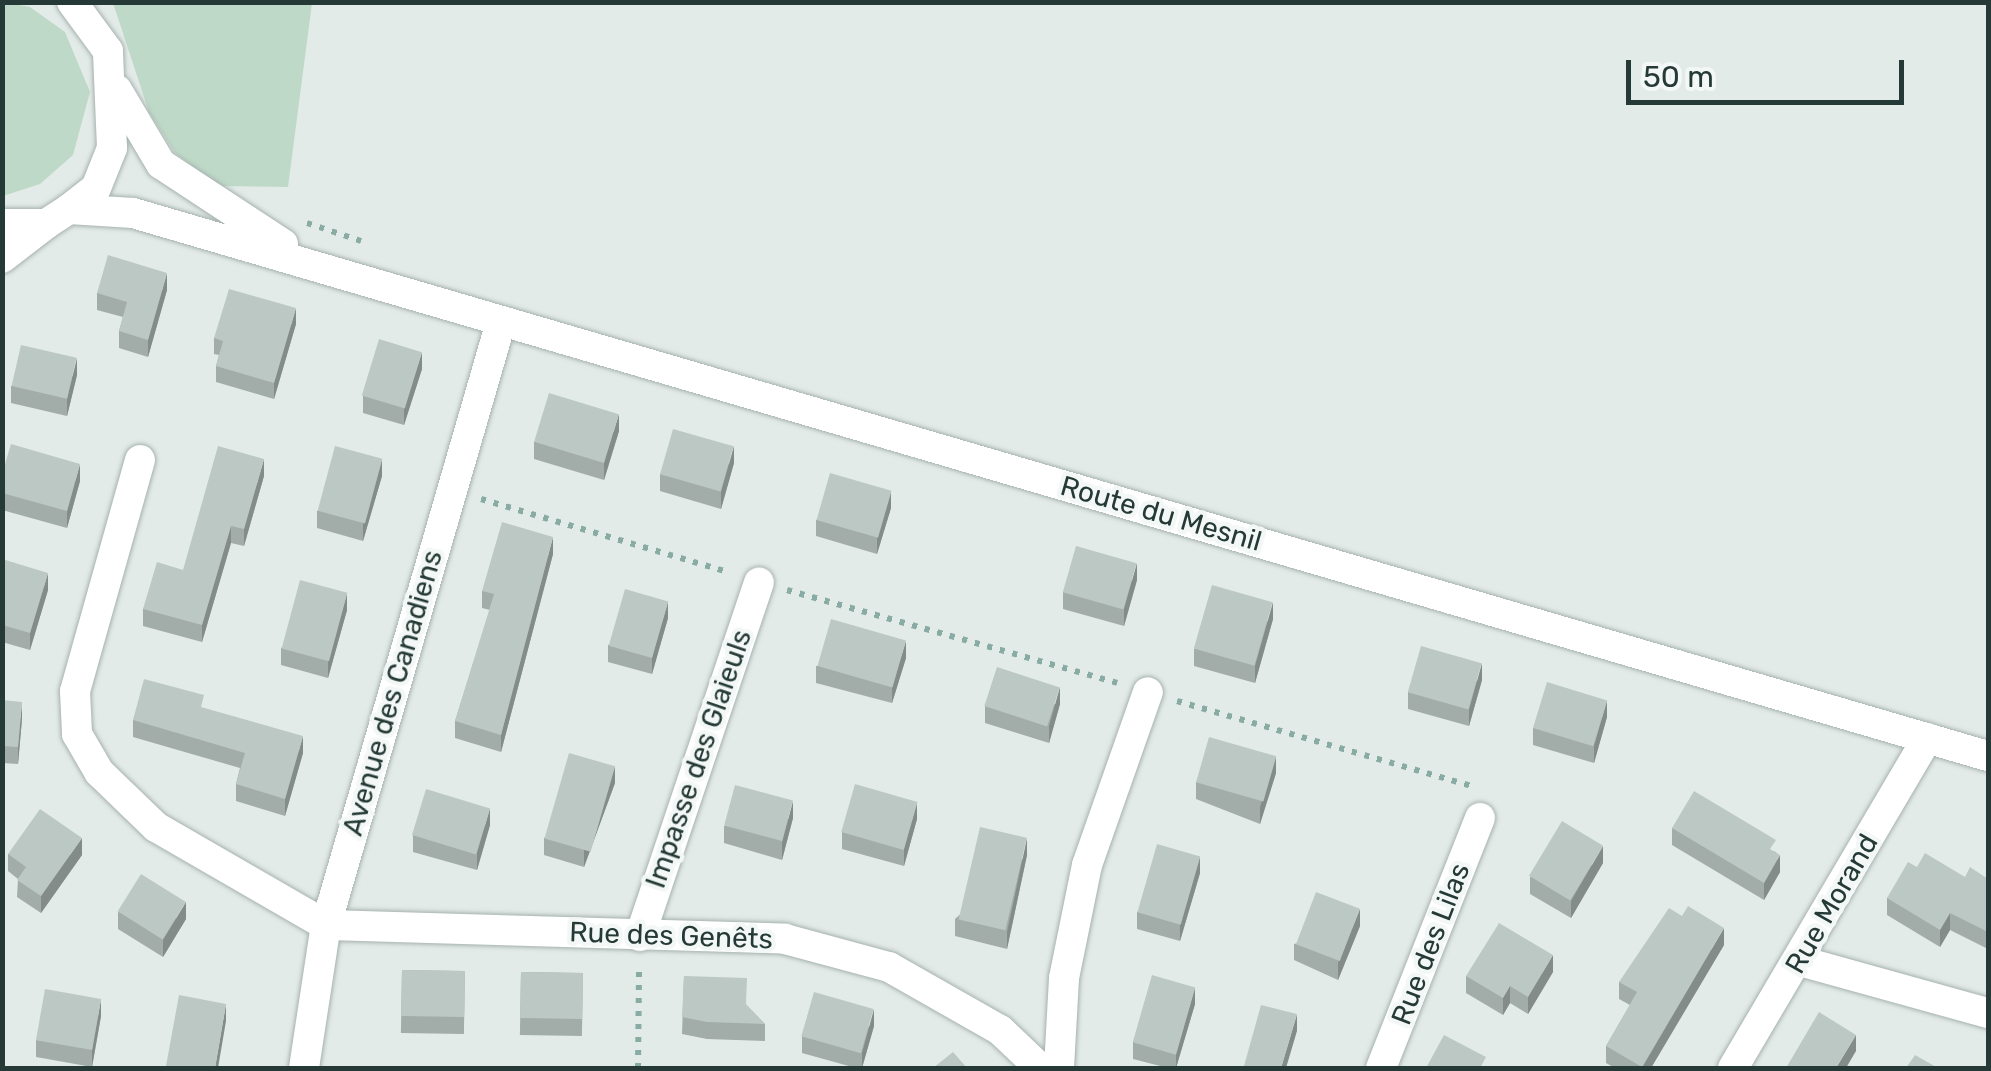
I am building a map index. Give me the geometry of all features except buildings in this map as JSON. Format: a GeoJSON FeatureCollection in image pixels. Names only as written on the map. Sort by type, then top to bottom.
{"type":"FeatureCollection","features":[{"type":"Feature","properties":{"kind":"street"},"geometry":{"type":"LineString","coordinates":[[2,258],[96,188],[112,148],[117,90],[108,51],[72,2]]}},
{"type":"Feature","properties":{"kind":"street","name":"Route du Mesnil"},"geometry":{"type":"LineString","coordinates":[[117,90],[161,164],[334,273]]}},
{"type":"Feature","properties":{"kind":"street","name":"Route du Mesnil"},"geometry":{"type":"LineString","coordinates":[[2,224],[57,216],[133,213],[1988,756]]}},
{"type":"Feature","properties":{"kind":"street","name":"Avenue des Canadiens"},"geometry":{"type":"LineString","coordinates":[[304,1068],[326,925],[500,322]]}},
{"type":"Feature","properties":{"kind":"street"},"geometry":{"type":"LineString","coordinates":[[140,460],[75,690],[77,734],[99,772],[156,828],[326,925]]}},
{"type":"Feature","properties":{"kind":"street","name":"Impasse des Glaieuls"},"geometry":{"type":"LineString","coordinates":[[640,936],[759,582]]}},
{"type":"Feature","properties":{"kind":"street"},"geometry":{"type":"LineString","coordinates":[[1059,1068],[1087,864],[1148,692]]}},
{"type":"Feature","properties":{"kind":"street","name":"Rue Morand"},"geometry":{"type":"LineString","coordinates":[[1733,1068],[1800,961],[1927,738]]}},
{"type":"Feature","properties":{"kind":"street","name":"Rue des Lilas"},"geometry":{"type":"LineString","coordinates":[[1381,1068],[1480,818]]}},
{"type":"Feature","properties":{"kind":"street","name":"Rue des Genêts"},"geometry":{"type":"LineString","coordinates":[[326,925],[785,940],[890,967],[1000,1030],[1040,1068]]}},
{"type":"Feature","properties":{"kind":"street"},"geometry":{"type":"LineString","coordinates":[[1800,961],[1988,1012]]}},
{"type":"Feature","properties":{"kind":"path"},"geometry":{"type":"LineString","coordinates":[[474,497],[1485,790],[1480,818]]}},
{"type":"Feature","properties":{"kind":"path"},"geometry":{"type":"LineString","coordinates":[[638,1068],[640,936]]}},
{"type":"Feature","properties":{"kind":"green space"},"geometry":{"type":"Polygon","coordinates":[[[3,2],[30,7],[65,32],[90,92],[73,155],[40,184],[3,196],[3,2]]]}},
{"type":"Feature","properties":{"kind":"green space"},"geometry":{"type":"Polygon","coordinates":[[[113,3],[312,3],[288,187],[219,186],[175,153],[149,112],[113,3]]]}}]}
